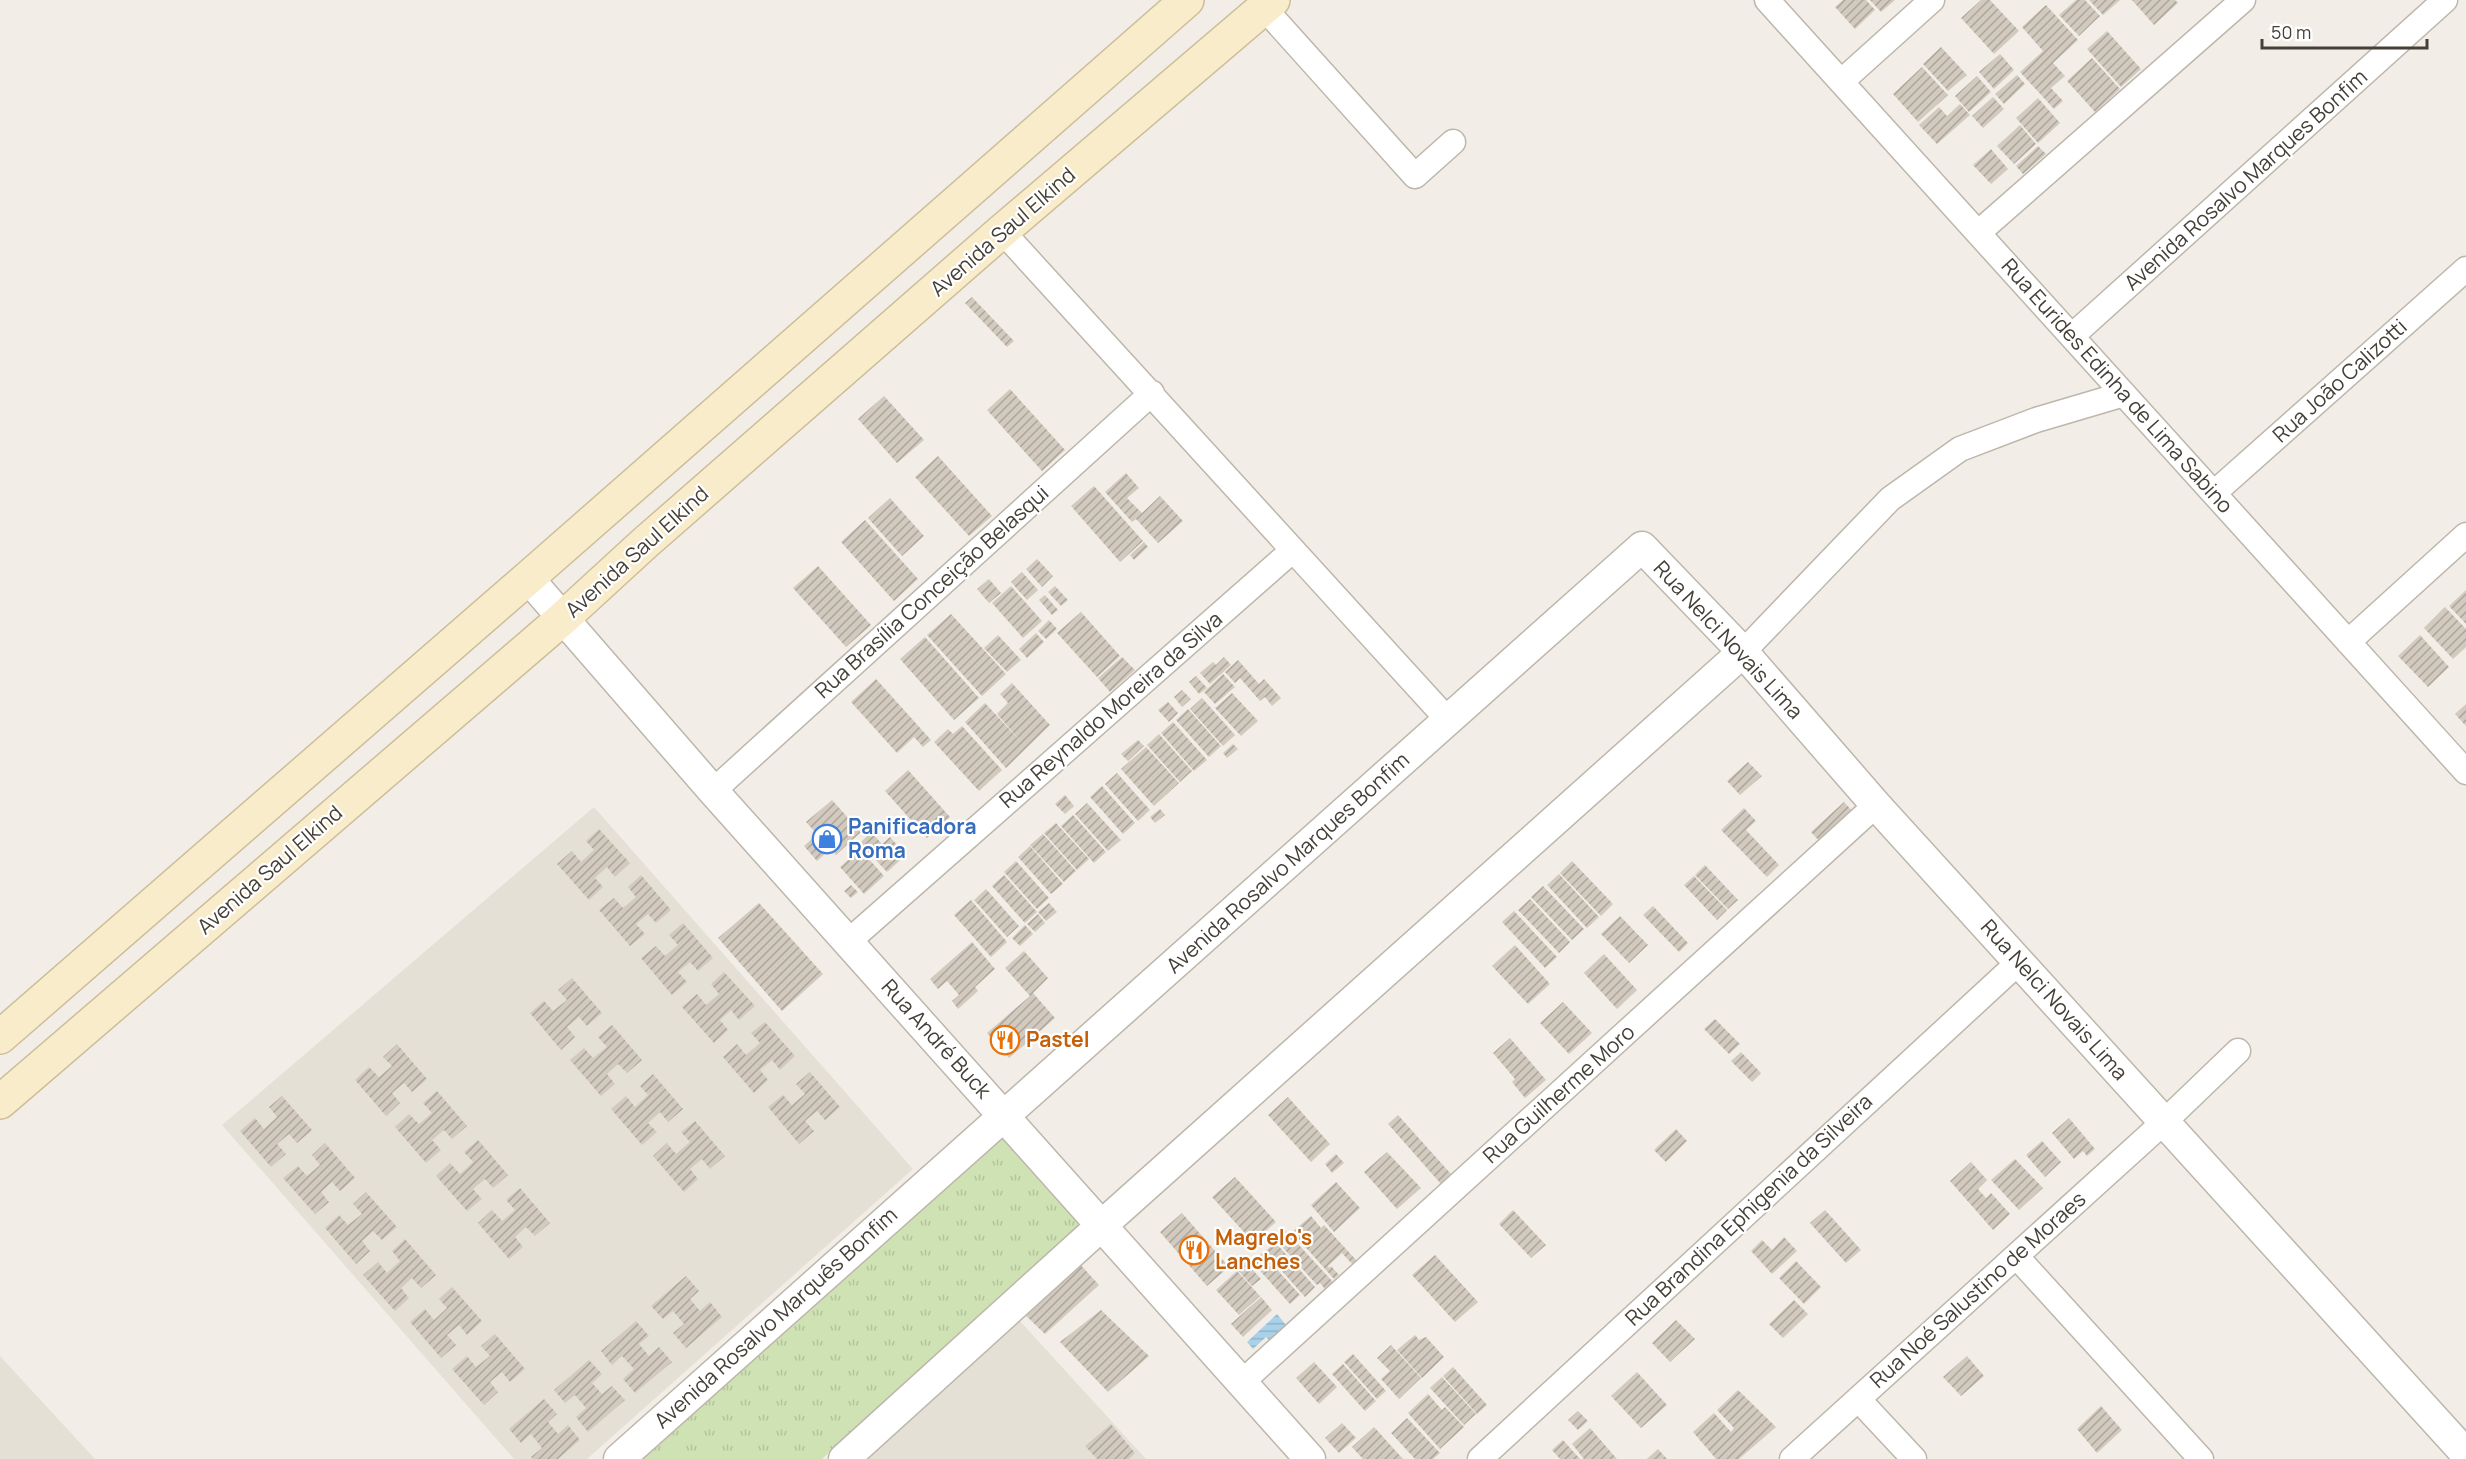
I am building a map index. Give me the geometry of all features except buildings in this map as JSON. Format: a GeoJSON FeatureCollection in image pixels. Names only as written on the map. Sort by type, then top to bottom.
{"type":"FeatureCollection","features":[{"type":"Feature","properties":{"kind":"main road"},"geometry":{"type":"LineString","coordinates":[[0,1037],[1187,0]]}},
{"type":"Feature","properties":{"kind":"main road","name":"Avenida Saul Elkind"},"geometry":{"type":"LineString","coordinates":[[0,1102],[562,619],[646,542],[1002,231],[1268,4]]}},
{"type":"Feature","properties":{"kind":"street","name":"Rua Eurides Edinha de Lima Sabino"},"geometry":{"type":"LineString","coordinates":[[1767,0],[2466,772]]}},
{"type":"Feature","properties":{"kind":"street"},"geometry":{"type":"LineString","coordinates":[[1842,81],[1932,0]]}},
{"type":"Feature","properties":{"kind":"street"},"geometry":{"type":"LineString","coordinates":[[1979,232],[2243,0]]}},
{"type":"Feature","properties":{"kind":"street","name":"Avenida Rosalvo Marques Bonfim"},"geometry":{"type":"LineString","coordinates":[[2072,336],[2445,0]]}},
{"type":"Feature","properties":{"kind":"street"},"geometry":{"type":"LineString","coordinates":[[1268,4],[1415,176],[1453,142]]}},
{"type":"Feature","properties":{"kind":"street"},"geometry":{"type":"LineString","coordinates":[[1002,231],[1448,720]]}},
{"type":"Feature","properties":{"kind":"street","name":"Rua João Calizotti"},"geometry":{"type":"LineString","coordinates":[[2214,493],[2466,269]]}},
{"type":"Feature","properties":{"kind":"street","name":"Rua Brasília Conceição Belasqui"},"geometry":{"type":"LineString","coordinates":[[713,791],[1152,393]]}},
{"type":"Feature","properties":{"kind":"street"},"geometry":{"type":"LineString","coordinates":[[844,1459],[1743,652],[1890,499],[1960,449],[2036,420],[2124,393]]}},
{"type":"Feature","properties":{"kind":"street"},"geometry":{"type":"LineString","coordinates":[[2348,642],[2466,535]]}},
{"type":"Feature","properties":{"kind":"street","name":"Avenida Rosalvo Marques Bonfim"},"geometry":{"type":"LineString","coordinates":[[933,1177],[1642,547]]}},
{"type":"Feature","properties":{"kind":"street","name":"Rua Nelci Novais Lima"},"geometry":{"type":"LineString","coordinates":[[1642,547],[1743,652],[1876,805],[2466,1454]]}},
{"type":"Feature","properties":{"kind":"street","name":"Rua Reynaldo Moreira da Silva"},"geometry":{"type":"LineString","coordinates":[[849,941],[1293,550]]}},
{"type":"Feature","properties":{"kind":"street","name":"Rua André Buck"},"geometry":{"type":"LineString","coordinates":[[528,578],[713,791],[1310,1459]]}},
{"type":"Feature","properties":{"kind":"street","name":"Rua Guilherme Moro"},"geometry":{"type":"LineString","coordinates":[[1241,1383],[1876,805]]}},
{"type":"Feature","properties":{"kind":"street","name":"Rua Brandina Ephigenia da Silveira"},"geometry":{"type":"LineString","coordinates":[[1480,1459],[2019,962]]}},
{"type":"Feature","properties":{"kind":"street","name":"Rua Noé Salustino de Moraes"},"geometry":{"type":"LineString","coordinates":[[1792,1459],[2164,1122],[2238,1050]]}},
{"type":"Feature","properties":{"kind":"street","name":"Avenida Rosalvo Marquês Bonfim"},"geometry":{"type":"LineString","coordinates":[[620,1459],[933,1177]]}},
{"type":"Feature","properties":{"kind":"street"},"geometry":{"type":"LineString","coordinates":[[2016,1256],[2201,1459]]}},
{"type":"Feature","properties":{"kind":"street"},"geometry":{"type":"LineString","coordinates":[[1858,1399],[1914,1459]]}},
{"type":"Feature","properties":{"kind":"shaded area"},"geometry":{"type":"Polygon","coordinates":[[[594,807],[913,1169],[587,1459],[514,1459],[222,1125],[594,807]]]}},
{"type":"Feature","properties":{"kind":"shaded area"},"geometry":{"type":"Polygon","coordinates":[[[1019,1320],[1146,1459],[864,1459],[1019,1320]]]}},
{"type":"Feature","properties":{"kind":"shaded area"},"geometry":{"type":"Polygon","coordinates":[[[0,1356],[95,1459],[0,1459],[0,1356]]]}},
{"type":"Feature","properties":{"kind":"green space"},"geometry":{"type":"Polygon","coordinates":[[[1002,1134],[1080,1220],[1076,1229],[822,1459],[643,1459],[1002,1134]]]}},
{"type":"Feature","properties":{"kind":"water"},"geometry":{"type":"Polygon","coordinates":[[[1277,1314],[1286,1325],[1269,1340],[1266,1337],[1253,1349],[1247,1342],[1277,1314]]]}},
{"type":"Feature","properties":{"kind":"place","name":"Panificadora Roma"},"geometry":{"type":"Point","coordinates":[827,839]}},
{"type":"Feature","properties":{"kind":"place","name":"Pastel"},"geometry":{"type":"Point","coordinates":[1005,1040]}},
{"type":"Feature","properties":{"kind":"place","name":"Magrelo's Lanches"},"geometry":{"type":"Point","coordinates":[1194,1250]}}]}
